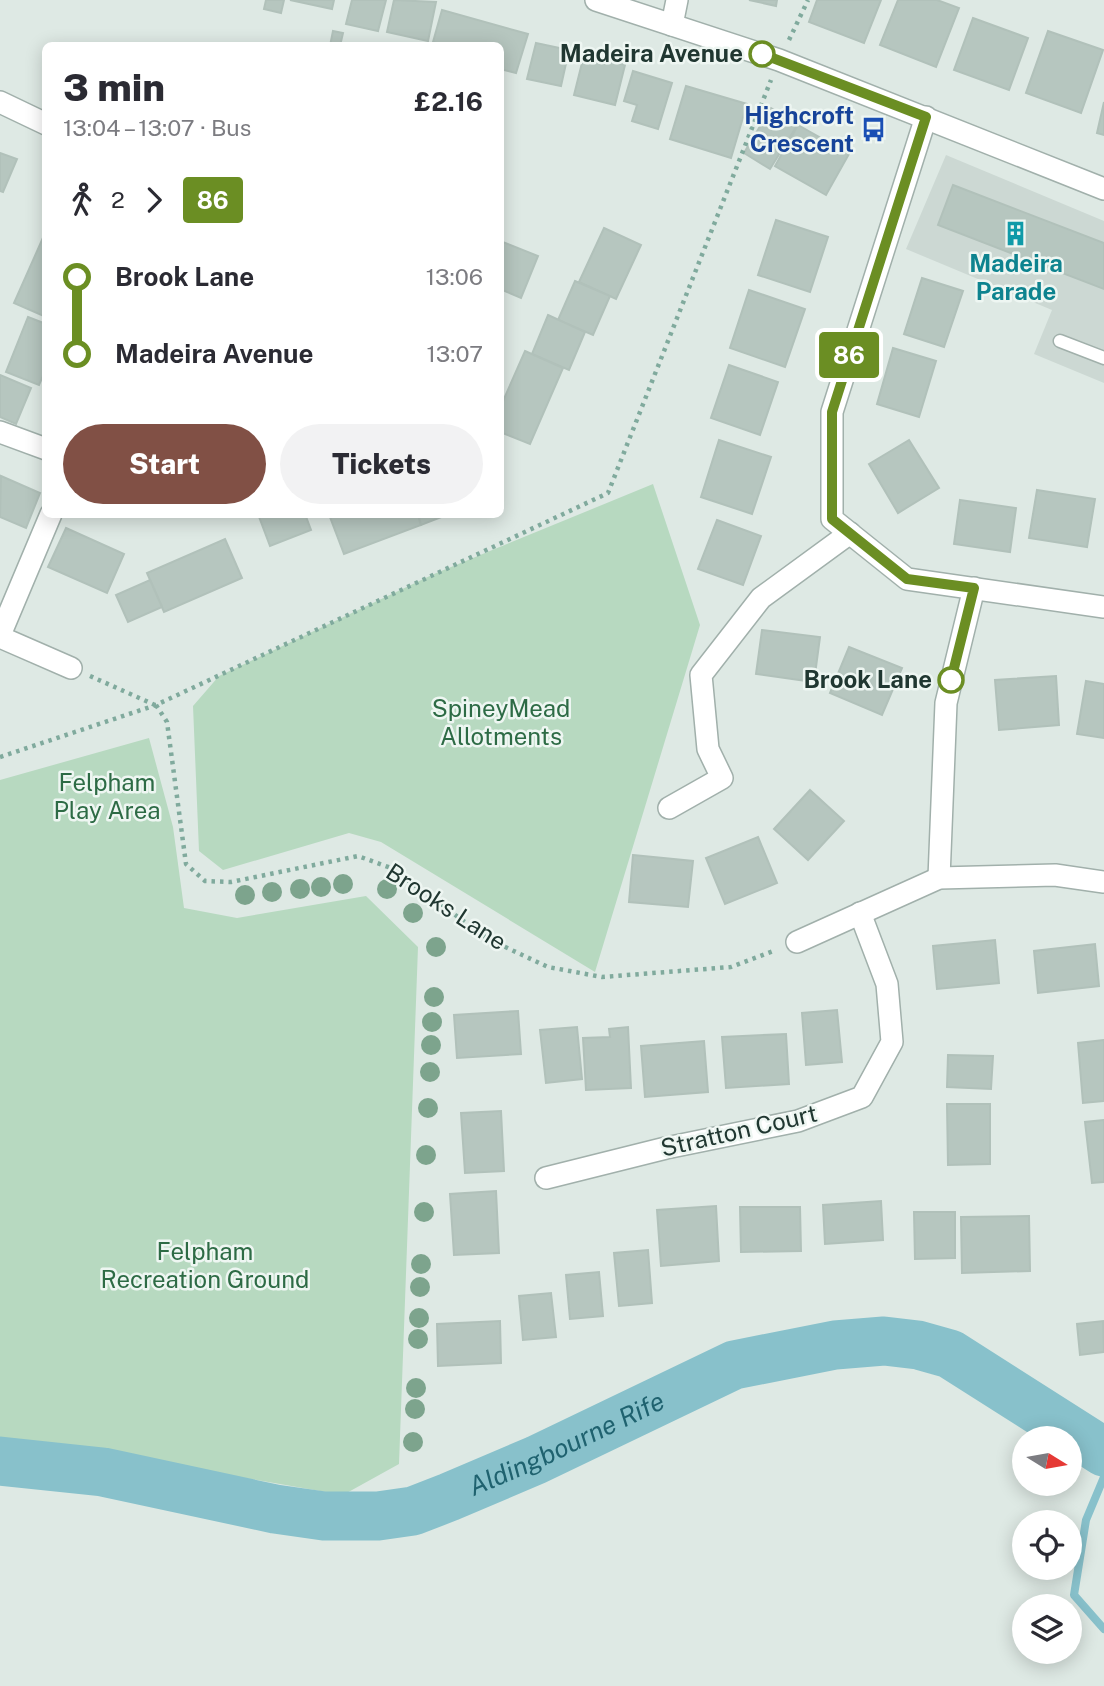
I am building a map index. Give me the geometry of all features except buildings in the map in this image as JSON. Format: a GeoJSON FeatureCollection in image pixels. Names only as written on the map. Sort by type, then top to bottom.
{"type":"FeatureCollection","features":[{"type":"Feature","properties":{"kind":"street"},"geometry":{"type":"LineString","coordinates":[[596,0],[779,60],[1104,189]]}},
{"type":"Feature","properties":{"kind":"street"},"geometry":{"type":"LineString","coordinates":[[672,24],[677,0]]}},
{"type":"Feature","properties":{"kind":"street"},"geometry":{"type":"LineString","coordinates":[[0,102],[42,122]]}},
{"type":"Feature","properties":{"kind":"street"},"geometry":{"type":"LineString","coordinates":[[926,117],[832,412],[832,519],[907,579],[1104,607]]}},
{"type":"Feature","properties":{"kind":"street"},"geometry":{"type":"LineString","coordinates":[[0,432],[42,448]]}},
{"type":"Feature","properties":{"kind":"street"},"geometry":{"type":"LineString","coordinates":[[49,518],[0,636],[71,668]]}},
{"type":"Feature","properties":{"kind":"street"},"geometry":{"type":"LineString","coordinates":[[670,808],[722,778],[708,750],[701,675],[761,598],[850,533]]}},
{"type":"Feature","properties":{"kind":"street"},"geometry":{"type":"LineString","coordinates":[[939,878],[946,703],[974,588]]}},
{"type":"Feature","properties":{"kind":"street"},"geometry":{"type":"LineString","coordinates":[[797,942],[939,878],[1055,875],[1104,882]]}},
{"type":"Feature","properties":{"kind":"street","name":"Stratton Court"},"geometry":{"type":"LineString","coordinates":[[546,1178],[666,1148],[798,1121],[862,1097],[892,1042],[887,984],[860,913]]}},
{"type":"Feature","properties":{"kind":"lane"},"geometry":{"type":"LineString","coordinates":[[1060,341],[1104,358]]}},
{"type":"Feature","properties":{"kind":"path"},"geometry":{"type":"LineString","coordinates":[[0,757],[156,705],[608,493],[779,60],[808,0]]}},
{"type":"Feature","properties":{"kind":"path"},"geometry":{"type":"LineString","coordinates":[[71,668],[156,705]]}},
{"type":"Feature","properties":{"kind":"path","name":"Brooks Lane"},"geometry":{"type":"LineString","coordinates":[[156,705],[167,722],[186,864],[205,881],[231,883],[358,856],[391,868],[488,939],[548,967],[602,977],[731,967],[797,942]]}},
{"type":"Feature","properties":{"kind":"shaded area"},"geometry":{"type":"Polygon","coordinates":[[[946,155],[1104,221],[1104,383],[1034,354],[1052,310],[906,249],[946,155]]]}},
{"type":"Feature","properties":{"kind":"green space","name":"SpineyMead Allotments"},"geometry":{"type":"Polygon","coordinates":[[[653,484],[700,625],[595,972],[381,842],[349,833],[223,870],[199,851],[193,706],[219,676],[434,574],[653,484]]]}},
{"type":"Feature","properties":{"kind":"green space","name":"Felpham Recreation Ground"},"geometry":{"type":"Polygon","coordinates":[[[149,738],[173,827],[184,908],[237,918],[366,896],[418,947],[399,1464],[343,1495],[101,1453],[0,1443],[0,780],[149,738]]]}},
{"type":"Feature","properties":{"kind":"waterway","name":"Aldingbourne Rife"},"geometry":{"type":"LineString","coordinates":[[0,1461],[103,1472],[275,1509],[324,1516],[378,1516],[413,1511],[449,1497],[536,1460],[734,1365],[835,1345],[884,1341],[918,1345],[950,1354],[1104,1452]]}},
{"type":"Feature","properties":{"kind":"waterway"},"geometry":{"type":"LineString","coordinates":[[1104,1477],[1086,1520],[1074,1595],[1104,1629]]}},
{"type":"Feature","properties":{"kind":"bus line","name":"86"},"geometry":{"type":"LineString","coordinates":[[762,54],[926,117],[832,412],[832,519],[907,579],[974,588],[951,680]]}},
{"type":"Feature","properties":{"kind":"place","name":"Madeira Avenue"},"geometry":{"type":"Point","coordinates":[762,54]}},
{"type":"Feature","properties":{"kind":"place","name":"Highcroft Crescent"},"geometry":{"type":"Point","coordinates":[874,130]}},
{"type":"Feature","properties":{"kind":"place","name":"Madeira Parade"},"geometry":{"type":"Point","coordinates":[1016,233]}},
{"type":"Feature","properties":{"kind":"place","name":"Brook Lane"},"geometry":{"type":"Point","coordinates":[951,680]}},
{"type":"Feature","properties":{"kind":"park label","name":"Felpham Play Area"},"geometry":{"type":"Point","coordinates":[107,797]}}]}
